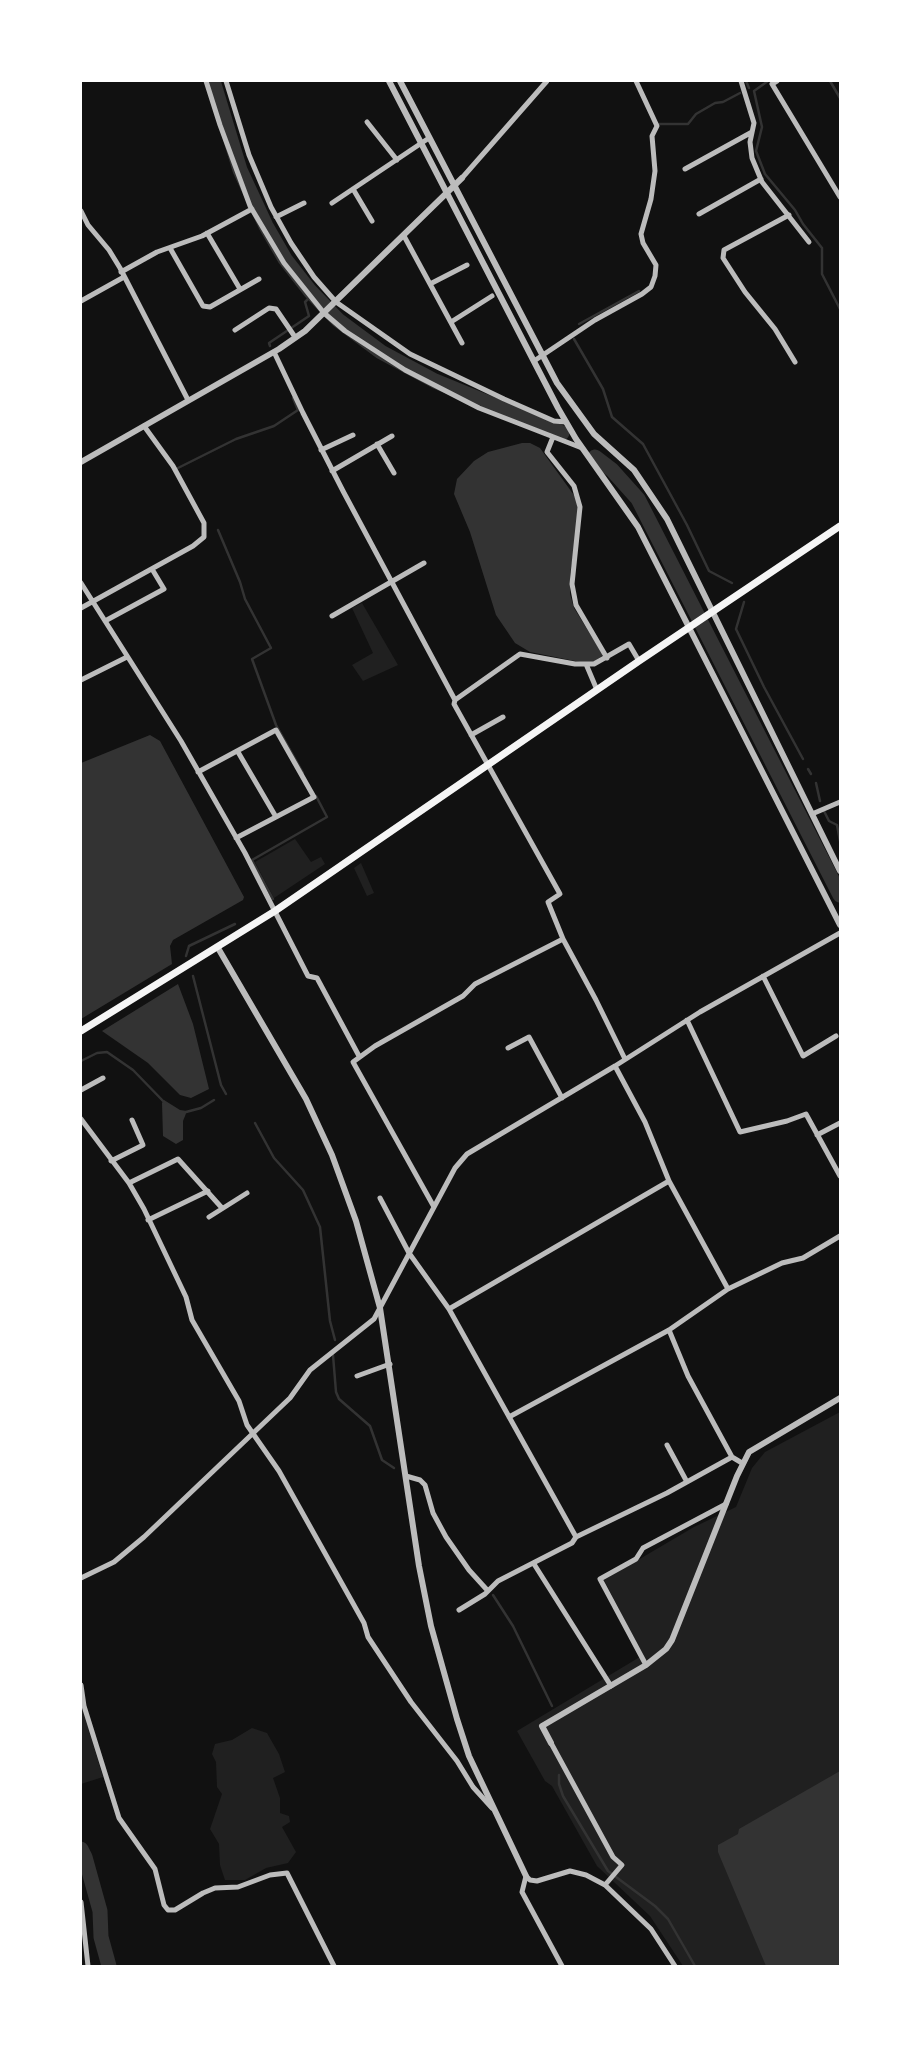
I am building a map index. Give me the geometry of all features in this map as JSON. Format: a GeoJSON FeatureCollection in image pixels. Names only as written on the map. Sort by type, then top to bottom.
{"type":"FeatureCollection","features":[{"type":"Feature","properties":{"kind":"main road"},"geometry":{"type":"LineString","coordinates":[[81,1031],[275,911],[489,766],[638,661],[840,526]]}},
{"type":"Feature","properties":{"kind":"street"},"geometry":{"type":"LineString","coordinates":[[206,81],[220,125],[252,209],[284,263],[324,313],[345,331],[405,370],[479,408],[582,448]]}},
{"type":"Feature","properties":{"kind":"street"},"geometry":{"type":"LineString","coordinates":[[226,81],[249,155],[276,217],[314,277],[336,302],[410,354],[554,421],[566,422]]}},
{"type":"Feature","properties":{"kind":"street"},"geometry":{"type":"LineString","coordinates":[[389,81],[566,422],[582,448],[638,527],[692,625],[840,925]]}},
{"type":"Feature","properties":{"kind":"street"},"geometry":{"type":"LineString","coordinates":[[400,81],[542,356],[574,410],[594,434],[634,470],[655,499],[710,614],[840,871]]}},
{"type":"Feature","properties":{"kind":"street"},"geometry":{"type":"LineString","coordinates":[[81,462],[274,352],[292,333],[324,313],[462,178],[547,81]]}},
{"type":"Feature","properties":{"kind":"street"},"geometry":{"type":"LineString","coordinates":[[534,360],[651,287],[655,276],[656,264],[643,243],[641,234],[651,199],[655,171],[652,136],[657,126],[636,81]]}},
{"type":"Feature","properties":{"kind":"street"},"geometry":{"type":"LineString","coordinates":[[741,81],[754,123],[750,142],[752,158],[761,179],[809,242]]}},
{"type":"Feature","properties":{"kind":"street"},"geometry":{"type":"LineString","coordinates":[[777,81],[772,84],[840,197]]}},
{"type":"Feature","properties":{"kind":"street"},"geometry":{"type":"LineString","coordinates":[[367,122],[397,160]]}},
{"type":"Feature","properties":{"kind":"street"},"geometry":{"type":"LineString","coordinates":[[685,169],[752,132]]}},
{"type":"Feature","properties":{"kind":"street"},"geometry":{"type":"LineString","coordinates":[[332,203],[429,138]]}},
{"type":"Feature","properties":{"kind":"street"},"geometry":{"type":"LineString","coordinates":[[699,214],[761,179]]}},
{"type":"Feature","properties":{"kind":"street"},"geometry":{"type":"LineString","coordinates":[[353,189],[372,221]]}},
{"type":"Feature","properties":{"kind":"street"},"geometry":{"type":"LineString","coordinates":[[276,217],[304,202]]}},
{"type":"Feature","properties":{"kind":"street"},"geometry":{"type":"LineString","coordinates":[[81,301],[157,252],[207,233],[252,209]]}},
{"type":"Feature","properties":{"kind":"street"},"geometry":{"type":"LineString","coordinates":[[81,211],[123,275],[188,400]]}},
{"type":"Feature","properties":{"kind":"street"},"geometry":{"type":"LineString","coordinates":[[789,215],[724,250],[723,258],[745,292],[775,329],[795,362]]}},
{"type":"Feature","properties":{"kind":"street"},"geometry":{"type":"LineString","coordinates":[[207,233],[240,290]]}},
{"type":"Feature","properties":{"kind":"street"},"geometry":{"type":"LineString","coordinates":[[404,236],[462,343]]}},
{"type":"Feature","properties":{"kind":"street"},"geometry":{"type":"LineString","coordinates":[[170,248],[202,306],[210,307],[259,278]]}},
{"type":"Feature","properties":{"kind":"street"},"geometry":{"type":"LineString","coordinates":[[430,284],[467,265]]}},
{"type":"Feature","properties":{"kind":"street"},"geometry":{"type":"LineString","coordinates":[[451,322],[492,296]]}},
{"type":"Feature","properties":{"kind":"street"},"geometry":{"type":"LineString","coordinates":[[235,330],[269,308],[276,309],[292,333]]}},
{"type":"Feature","properties":{"kind":"street"},"geometry":{"type":"LineString","coordinates":[[274,352],[321,450],[455,700],[454,704],[560,894],[548,902],[562,939],[596,1000],[625,1059]]}},
{"type":"Feature","properties":{"kind":"street"},"geometry":{"type":"LineString","coordinates":[[81,608],[193,546],[204,537],[206,531],[204,523],[173,466],[144,426]]}},
{"type":"Feature","properties":{"kind":"street"},"geometry":{"type":"LineString","coordinates":[[321,450],[353,435]]}},
{"type":"Feature","properties":{"kind":"street"},"geometry":{"type":"LineString","coordinates":[[332,471],[392,436]]}},
{"type":"Feature","properties":{"kind":"street"},"geometry":{"type":"LineString","coordinates":[[553,437],[547,452],[574,486],[580,507],[572,584],[576,605],[607,658]]}},
{"type":"Feature","properties":{"kind":"street"},"geometry":{"type":"LineString","coordinates":[[377,444],[394,473]]}},
{"type":"Feature","properties":{"kind":"street"},"geometry":{"type":"LineString","coordinates":[[332,616],[424,563]]}},
{"type":"Feature","properties":{"kind":"street"},"geometry":{"type":"LineString","coordinates":[[105,621],[164,589],[152,569]]}},
{"type":"Feature","properties":{"kind":"street"},"geometry":{"type":"LineString","coordinates":[[81,583],[198,772],[236,838],[308,976],[317,978],[359,1056]]}},
{"type":"Feature","properties":{"kind":"street"},"geometry":{"type":"LineString","coordinates":[[455,700],[520,654],[575,664],[594,664],[629,644],[638,661]]}},
{"type":"Feature","properties":{"kind":"street"},"geometry":{"type":"LineString","coordinates":[[81,680],[127,657]]}},
{"type":"Feature","properties":{"kind":"street"},"geometry":{"type":"LineString","coordinates":[[586,664],[597,690]]}},
{"type":"Feature","properties":{"kind":"street"},"geometry":{"type":"LineString","coordinates":[[471,735],[503,717]]}},
{"type":"Feature","properties":{"kind":"street"},"geometry":{"type":"LineString","coordinates":[[198,772],[276,730],[314,797],[236,838]]}},
{"type":"Feature","properties":{"kind":"street"},"geometry":{"type":"LineString","coordinates":[[238,752],[276,817]]}},
{"type":"Feature","properties":{"kind":"street"},"geometry":{"type":"LineString","coordinates":[[812,814],[840,802]]}},
{"type":"Feature","properties":{"kind":"street"},"geometry":{"type":"LineString","coordinates":[[81,1578],[114,1562],[144,1537],[290,1398],[310,1370],[374,1319],[455,1168],[468,1154],[615,1066],[686,1020],[840,933]]}},
{"type":"Feature","properties":{"kind":"street"},"geometry":{"type":"LineString","coordinates":[[434,1207],[353,1062],[359,1056],[463,996],[475,984],[562,939]]}},
{"type":"Feature","properties":{"kind":"street"},"geometry":{"type":"LineString","coordinates":[[218,948],[292,1074],[329,1148],[356,1221],[380,1309],[390,1364],[419,1566],[436,1643],[457,1719],[492,1808],[526,1876],[530,1880],[537,1881],[570,1871],[586,1875],[605,1885],[651,1929],[675,1966]]}},
{"type":"Feature","properties":{"kind":"street"},"geometry":{"type":"LineString","coordinates":[[763,976],[803,1056],[836,1036]]}},
{"type":"Feature","properties":{"kind":"street"},"geometry":{"type":"LineString","coordinates":[[686,1020],[740,1132],[787,1121],[806,1114],[840,1176]]}},
{"type":"Feature","properties":{"kind":"street"},"geometry":{"type":"LineString","coordinates":[[508,1048],[529,1037],[562,1098]]}},
{"type":"Feature","properties":{"kind":"street"},"geometry":{"type":"LineString","coordinates":[[615,1066],[645,1122],[669,1181],[728,1289]]}},
{"type":"Feature","properties":{"kind":"street"},"geometry":{"type":"LineString","coordinates":[[81,1090],[103,1078]]}},
{"type":"Feature","properties":{"kind":"street"},"geometry":{"type":"LineString","coordinates":[[81,1119],[129,1183],[186,1297],[192,1320],[232,1388],[252,1433],[279,1471],[364,1623],[368,1637],[411,1702],[457,1761],[473,1787],[492,1808]]}},
{"type":"Feature","properties":{"kind":"street"},"geometry":{"type":"LineString","coordinates":[[111,1160],[144,1145],[132,1120]]}},
{"type":"Feature","properties":{"kind":"street"},"geometry":{"type":"LineString","coordinates":[[817,1135],[840,1123]]}},
{"type":"Feature","properties":{"kind":"street"},"geometry":{"type":"LineString","coordinates":[[129,1183],[178,1159],[222,1208]]}},
{"type":"Feature","properties":{"kind":"street"},"geometry":{"type":"LineString","coordinates":[[449,1309],[669,1181]]}},
{"type":"Feature","properties":{"kind":"street"},"geometry":{"type":"LineString","coordinates":[[148,1220],[208,1191]]}},
{"type":"Feature","properties":{"kind":"street"},"geometry":{"type":"LineString","coordinates":[[209,1217],[247,1193]]}},
{"type":"Feature","properties":{"kind":"street"},"geometry":{"type":"LineString","coordinates":[[380,1198],[409,1253],[449,1309],[576,1537]]}},
{"type":"Feature","properties":{"kind":"street"},"geometry":{"type":"LineString","coordinates":[[509,1416],[669,1330],[728,1289],[782,1263],[803,1258],[840,1236]]}},
{"type":"Feature","properties":{"kind":"street"},"geometry":{"type":"LineString","coordinates":[[669,1330],[688,1376],[732,1457],[742,1463]]}},
{"type":"Feature","properties":{"kind":"street"},"geometry":{"type":"LineString","coordinates":[[357,1376],[390,1364]]}},
{"type":"Feature","properties":{"kind":"street"},"geometry":{"type":"LineString","coordinates":[[605,1885],[622,1866],[613,1857],[542,1726],[658,1657],[672,1640],[742,1463],[754,1446],[840,1398]]}},
{"type":"Feature","properties":{"kind":"street"},"geometry":{"type":"LineString","coordinates":[[668,1445],[687,1482]]}},
{"type":"Feature","properties":{"kind":"street"},"geometry":{"type":"LineString","coordinates":[[459,1610],[498,1581],[572,1543],[576,1537],[687,1482],[732,1457]]}},
{"type":"Feature","properties":{"kind":"street"},"geometry":{"type":"LineString","coordinates":[[406,1476],[420,1480],[425,1485],[430,1507],[446,1537],[469,1570],[488,1590]]}},
{"type":"Feature","properties":{"kind":"street"},"geometry":{"type":"LineString","coordinates":[[646,1665],[600,1579],[636,1559],[643,1548],[726,1504]]}},
{"type":"Feature","properties":{"kind":"street"},"geometry":{"type":"LineString","coordinates":[[534,1564],[611,1686]]}},
{"type":"Feature","properties":{"kind":"street"},"geometry":{"type":"LineString","coordinates":[[81,1686],[86,1712],[119,1818],[155,1869],[164,1905],[168,1910],[175,1910],[215,1888],[238,1887],[270,1875],[287,1873],[334,1966]]}},
{"type":"Feature","properties":{"kind":"street"},"geometry":{"type":"LineString","coordinates":[[526,1876],[522,1892],[562,1966]]}},
{"type":"Feature","properties":{"kind":"street"},"geometry":{"type":"LineString","coordinates":[[81,1902],[88,1966]]}},
{"type":"Feature","properties":{"kind":"shaded area"},"geometry":{"type":"Polygon","coordinates":[[[522,443],[530,443],[540,448],[576,498],[578,528],[570,574],[570,594],[574,608],[603,655],[594,662],[580,662],[530,652],[515,643],[496,615],[470,532],[454,494],[457,479],[474,461],[488,452],[522,443]]]}},
{"type":"Feature","properties":{"kind":"shaded area"},"geometry":{"type":"Polygon","coordinates":[[[362,603],[398,665],[363,681],[352,665],[373,653],[352,608],[362,603]]]}},
{"type":"Feature","properties":{"kind":"shaded area"},"geometry":{"type":"Polygon","coordinates":[[[150,735],[160,741],[244,897],[243,900],[173,940],[170,946],[172,964],[81,1019],[81,763],[150,735]]]}},
{"type":"Feature","properties":{"kind":"shaded area"},"geometry":{"type":"Polygon","coordinates":[[[295,839],[311,862],[321,857],[325,864],[274,898],[255,862],[295,839]]]}},
{"type":"Feature","properties":{"kind":"shaded area"},"geometry":{"type":"Polygon","coordinates":[[[361,863],[374,893],[367,896],[354,868],[361,863]]]}},
{"type":"Feature","properties":{"kind":"shaded area"},"geometry":{"type":"Polygon","coordinates":[[[178,984],[193,1024],[209,1089],[191,1098],[180,1095],[148,1063],[102,1031],[178,984]]]}},
{"type":"Feature","properties":{"kind":"shaded area"},"geometry":{"type":"Polygon","coordinates":[[[164,1100],[180,1110],[187,1111],[183,1121],[183,1140],[176,1144],[163,1136],[162,1103],[164,1100]]]}},
{"type":"Feature","properties":{"kind":"shaded area"},"geometry":{"type":"Polygon","coordinates":[[[840,1412],[840,1966],[683,1966],[650,1916],[597,1866],[552,1786],[545,1781],[517,1731],[643,1655],[604,1580],[694,1527],[736,1507],[752,1468],[765,1452],[840,1412]]]}},
{"type":"Feature","properties":{"kind":"shaded area"},"geometry":{"type":"Polygon","coordinates":[[[81,1704],[103,1777],[81,1784],[81,1704]]]}},
{"type":"Feature","properties":{"kind":"shaded area"},"geometry":{"type":"Polygon","coordinates":[[[252,1728],[267,1733],[279,1754],[285,1772],[273,1778],[280,1798],[280,1813],[289,1816],[290,1822],[282,1827],[296,1852],[288,1863],[266,1868],[245,1880],[225,1880],[220,1865],[219,1844],[210,1829],[222,1794],[217,1787],[216,1762],[212,1754],[215,1744],[232,1740],[252,1728]]]}},
{"type":"Feature","properties":{"kind":"shaded area"},"geometry":{"type":"Polygon","coordinates":[[[840,1771],[840,1966],[766,1966],[718,1852],[718,1845],[738,1834],[739,1829],[840,1771]]]}},
{"type":"Feature","properties":{"kind":"waterway"},"geometry":{"type":"LineString","coordinates":[[213,81],[240,170],[266,226],[285,259],[310,291],[338,320],[381,352],[435,381],[562,433]]}},
{"type":"Feature","properties":{"kind":"waterway"},"geometry":{"type":"LineString","coordinates":[[746,81],[749,88]]}},
{"type":"Feature","properties":{"kind":"waterway"},"geometry":{"type":"LineString","coordinates":[[768,81],[754,91],[762,127],[756,151],[765,174],[795,210],[803,224],[822,248],[822,274],[840,309]]}},
{"type":"Feature","properties":{"kind":"waterway"},"geometry":{"type":"LineString","coordinates":[[830,81],[840,98]]}},
{"type":"Feature","properties":{"kind":"waterway"},"geometry":{"type":"LineString","coordinates":[[659,124],[688,124],[696,114],[715,103],[723,102],[740,93]]}},
{"type":"Feature","properties":{"kind":"waterway"},"geometry":{"type":"LineString","coordinates":[[579,324],[639,291]]}},
{"type":"Feature","properties":{"kind":"waterway"},"geometry":{"type":"LineString","coordinates":[[270,346],[269,343],[309,316],[305,302],[308,299]]}},
{"type":"Feature","properties":{"kind":"waterway"},"geometry":{"type":"LineString","coordinates":[[574,339],[603,389],[612,417],[643,444],[687,525],[709,571],[732,583]]}},
{"type":"Feature","properties":{"kind":"waterway"},"geometry":{"type":"LineString","coordinates":[[176,469],[236,439],[274,426],[298,410],[293,398]]}},
{"type":"Feature","properties":{"kind":"waterway"},"geometry":{"type":"LineString","coordinates":[[595,457],[612,470],[638,499],[840,895]]}},
{"type":"Feature","properties":{"kind":"waterway"},"geometry":{"type":"LineString","coordinates":[[218,530],[240,582],[245,599],[271,648],[252,659],[276,725],[303,773]]}},
{"type":"Feature","properties":{"kind":"waterway"},"geometry":{"type":"LineString","coordinates":[[744,602],[736,629],[764,687],[803,759]]}},
{"type":"Feature","properties":{"kind":"waterway"},"geometry":{"type":"LineString","coordinates":[[808,769],[811,774]]}},
{"type":"Feature","properties":{"kind":"waterway"},"geometry":{"type":"LineString","coordinates":[[816,783],[820,801]]}},
{"type":"Feature","properties":{"kind":"waterway"},"geometry":{"type":"LineString","coordinates":[[273,899],[252,860],[327,817],[316,796]]}},
{"type":"Feature","properties":{"kind":"waterway"},"geometry":{"type":"LineString","coordinates":[[824,811],[829,821],[837,825],[840,841]]}},
{"type":"Feature","properties":{"kind":"waterway"},"geometry":{"type":"LineString","coordinates":[[186,956],[189,946],[235,924]]}},
{"type":"Feature","properties":{"kind":"waterway"},"geometry":{"type":"LineString","coordinates":[[193,976],[221,1085],[226,1094]]}},
{"type":"Feature","properties":{"kind":"waterway"},"geometry":{"type":"LineString","coordinates":[[81,1061],[97,1053],[107,1052],[133,1070],[165,1103]]}},
{"type":"Feature","properties":{"kind":"waterway"},"geometry":{"type":"LineString","coordinates":[[186,1112],[201,1108],[214,1100]]}},
{"type":"Feature","properties":{"kind":"waterway"},"geometry":{"type":"LineString","coordinates":[[255,1123],[274,1158],[303,1190],[320,1227],[330,1321],[335,1340]]}},
{"type":"Feature","properties":{"kind":"waterway"},"geometry":{"type":"LineString","coordinates":[[333,1355],[336,1392],[339,1399],[370,1426],[382,1460],[394,1468]]}},
{"type":"Feature","properties":{"kind":"waterway"},"geometry":{"type":"LineString","coordinates":[[493,1595],[513,1626],[552,1706]]}},
{"type":"Feature","properties":{"kind":"waterway"},"geometry":{"type":"LineString","coordinates":[[559,1775],[559,1784],[563,1796],[608,1871],[655,1906],[668,1919],[695,1966]]}},
{"type":"Feature","properties":{"kind":"waterway"},"geometry":{"type":"LineString","coordinates":[[81,1849],[100,1911],[101,1937],[109,1966]]}}]}
